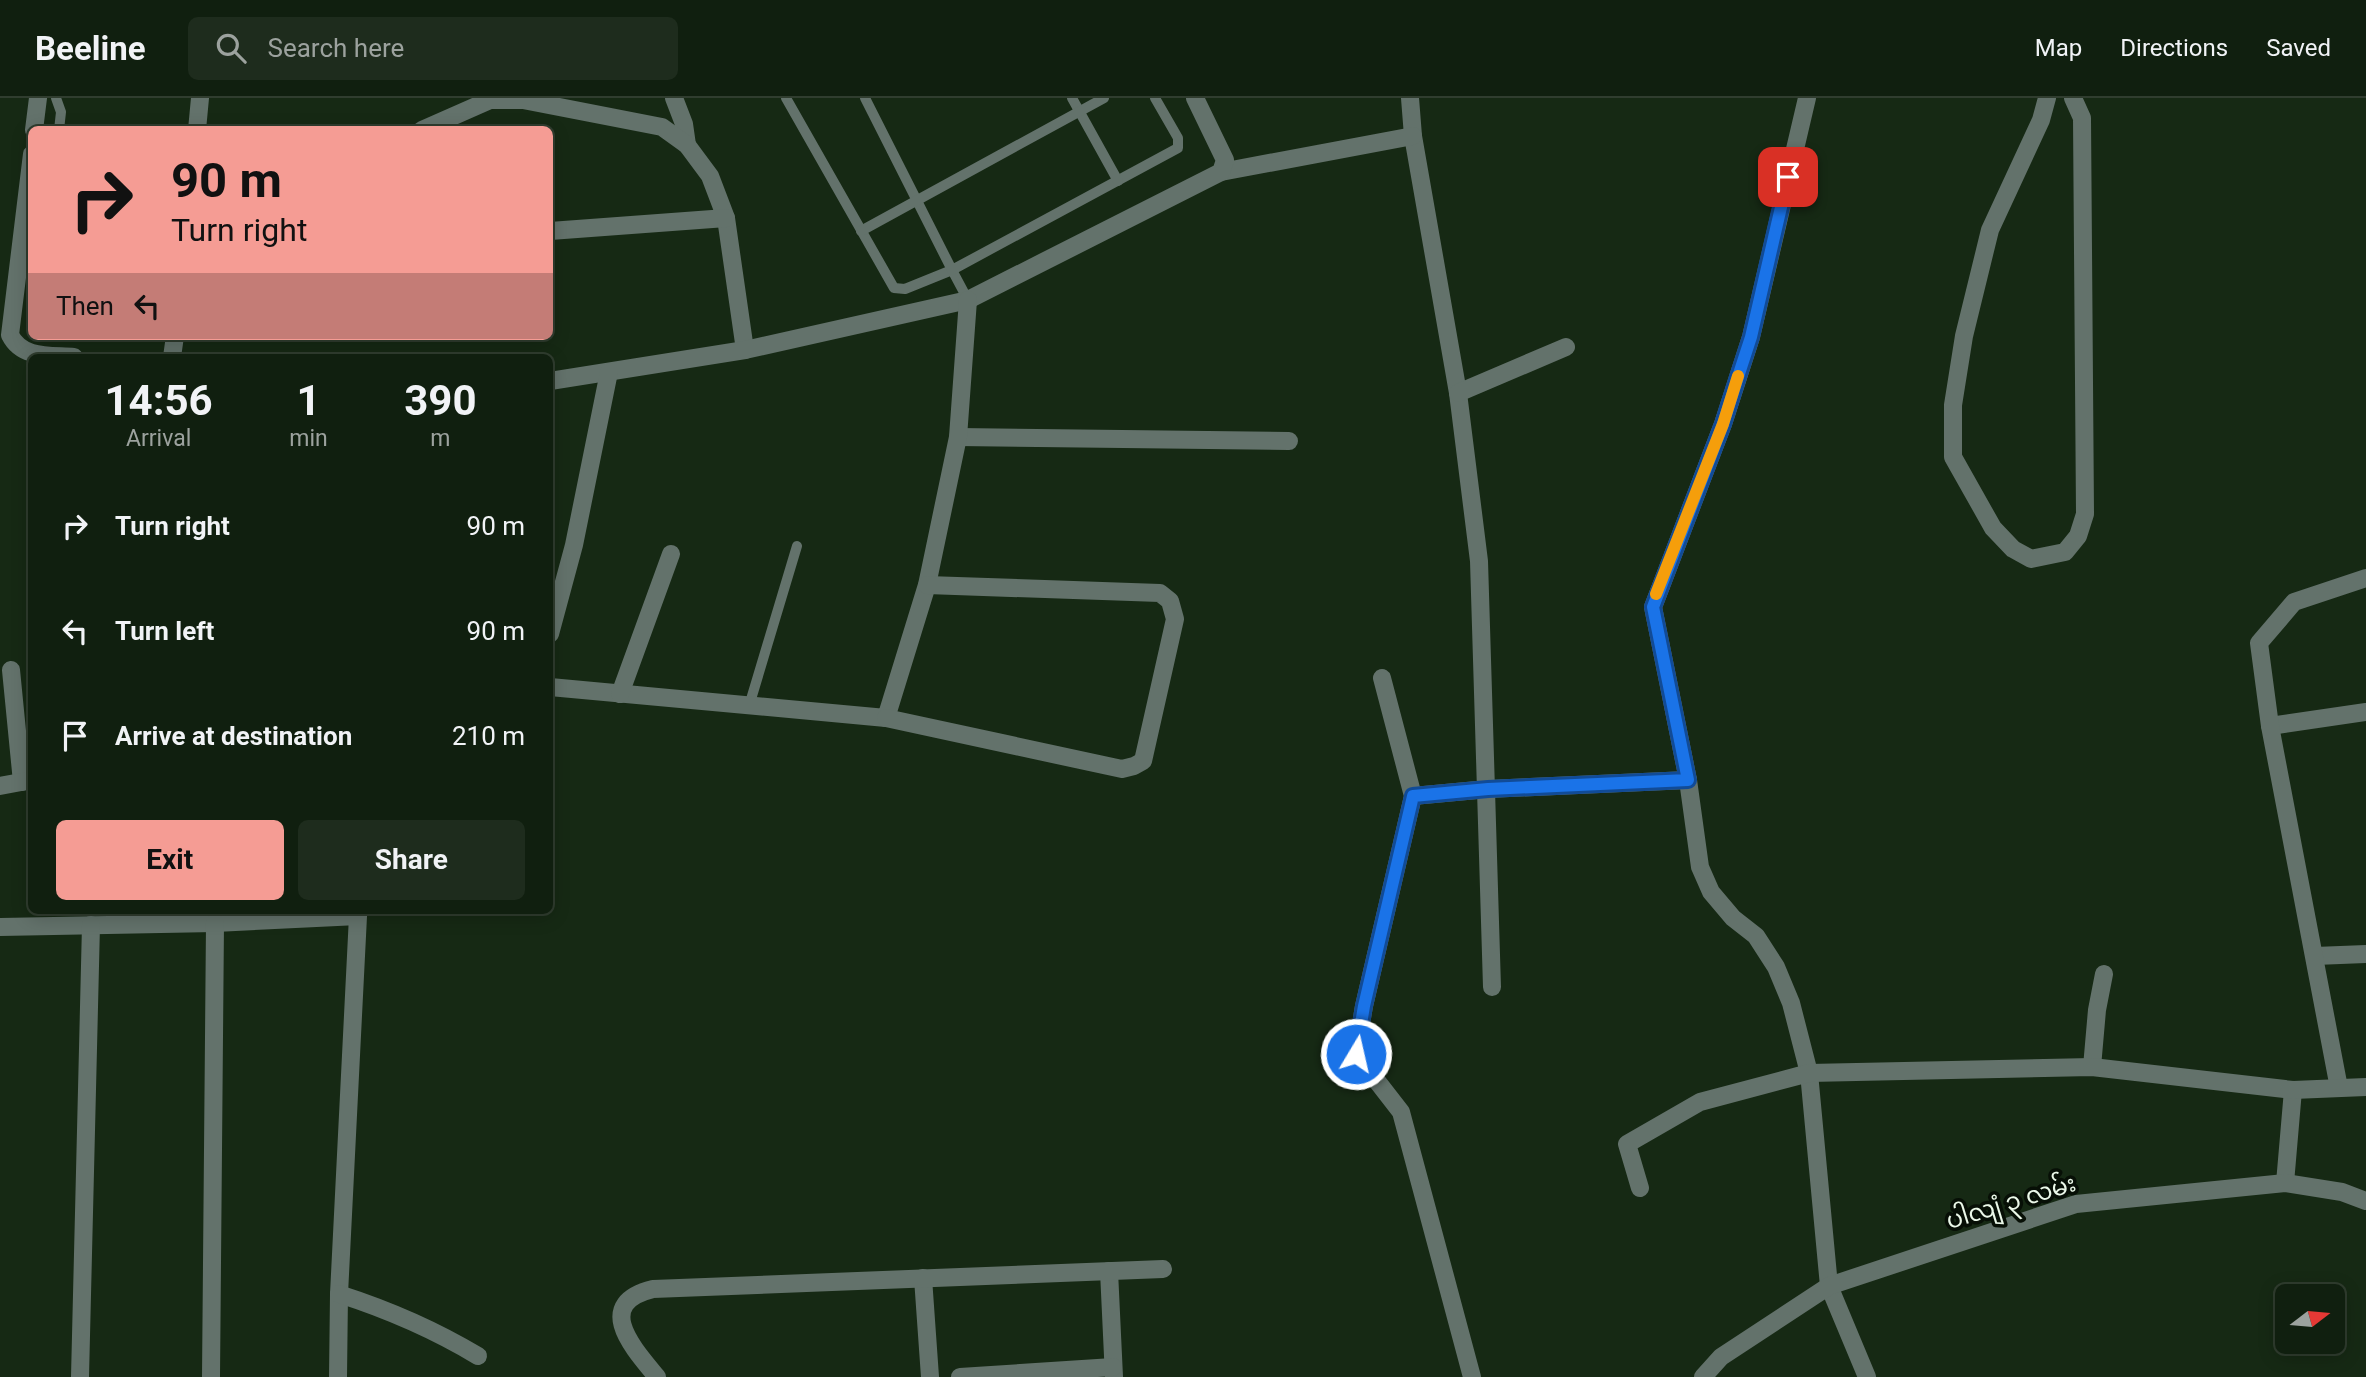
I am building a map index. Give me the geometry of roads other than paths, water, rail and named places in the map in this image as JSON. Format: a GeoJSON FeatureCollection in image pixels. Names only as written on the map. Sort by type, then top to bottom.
{"type":"FeatureCollection","features":[{"type":"Feature","properties":{"kind":"street"},"geometry":{"type":"LineString","coordinates":[[34,126],[38,98]]}},
{"type":"Feature","properties":{"kind":"street"},"geometry":{"type":"LineString","coordinates":[[197,126],[200,98]]}},
{"type":"Feature","properties":{"kind":"street"},"geometry":{"type":"LineString","coordinates":[[674,98],[684,124],[687,145]]}},
{"type":"Feature","properties":{"kind":"street"},"geometry":{"type":"LineString","coordinates":[[1195,98],[1225,160],[1221,172]]}},
{"type":"Feature","properties":{"kind":"street"},"geometry":{"type":"LineString","coordinates":[[1410,98],[1413,136],[1458,393],[1479,561],[1492,986]]}},
{"type":"Feature","properties":{"kind":"street"},"geometry":{"type":"LineString","coordinates":[[1807,98],[1751,337],[1723,424],[1653,607],[1688,780],[1700,867],[1712,892],[1732,918],[1756,936],[1776,967],[1791,1003],[1809,1073],[1829,1286],[1867,1377]]}},
{"type":"Feature","properties":{"kind":"street"},"geometry":{"type":"LineString","coordinates":[[2047,98],[2040,120],[1990,230],[1964,336],[1953,405],[1953,457],[1962,475],[1993,528],[2013,549],[2031,559],[2065,552],[2078,536],[2085,514],[2082,118],[2073,98]]}},
{"type":"Feature","properties":{"kind":"street"},"geometry":{"type":"LineString","coordinates":[[431,126],[490,100],[522,99],[662,127],[687,145],[710,176],[726,218],[745,351]]}},
{"type":"Feature","properties":{"kind":"street"},"geometry":{"type":"LineString","coordinates":[[553,381],[745,351],[968,300],[1221,172],[1413,136]]}},
{"type":"Feature","properties":{"kind":"street"},"geometry":{"type":"LineString","coordinates":[[28,198],[10,335],[16,346],[25,352],[45,354]]}},
{"type":"Feature","properties":{"kind":"street"},"geometry":{"type":"LineString","coordinates":[[553,231],[726,218]]}},
{"type":"Feature","properties":{"kind":"street"},"geometry":{"type":"LineString","coordinates":[[886,718],[927,585],[958,437],[968,300]]}},
{"type":"Feature","properties":{"kind":"street"},"geometry":{"type":"LineString","coordinates":[[1458,393],[1566,347]]}},
{"type":"Feature","properties":{"kind":"street"},"geometry":{"type":"LineString","coordinates":[[553,623],[574,545],[609,372]]}},
{"type":"Feature","properties":{"kind":"street"},"geometry":{"type":"LineString","coordinates":[[958,437],[1289,441]]}},
{"type":"Feature","properties":{"kind":"street"},"geometry":{"type":"LineString","coordinates":[[621,694],[671,554]]}},
{"type":"Feature","properties":{"kind":"street"},"geometry":{"type":"LineString","coordinates":[[2339,1088],[2270,726],[2259,643],[2294,602],[2366,578]]}},
{"type":"Feature","properties":{"kind":"street"},"geometry":{"type":"LineString","coordinates":[[553,687],[886,718],[1122,768],[1143,761],[1175,620],[1170,601],[1160,593],[927,585]]}},
{"type":"Feature","properties":{"kind":"street"},"geometry":{"type":"LineString","coordinates":[[0,786],[27,781],[11,670]]}},
{"type":"Feature","properties":{"kind":"street"},"geometry":{"type":"LineString","coordinates":[[1382,678],[1413,796],[1364,1006],[1356,1054],[1401,1112],[1472,1377]]}},
{"type":"Feature","properties":{"kind":"street"},"geometry":{"type":"LineString","coordinates":[[2270,726],[2366,712]]}},
{"type":"Feature","properties":{"kind":"street"},"geometry":{"type":"LineString","coordinates":[[1413,796],[1488,789],[1688,780]]}},
{"type":"Feature","properties":{"kind":"street"},"geometry":{"type":"LineString","coordinates":[[0,927],[215,923],[358,916],[339,1294],[338,1377]]}},
{"type":"Feature","properties":{"kind":"street"},"geometry":{"type":"LineString","coordinates":[[211,1377],[215,923]]}},
{"type":"Feature","properties":{"kind":"street"},"geometry":{"type":"LineString","coordinates":[[80,1377],[91,925]]}},
{"type":"Feature","properties":{"kind":"street"},"geometry":{"type":"LineString","coordinates":[[2315,956],[2366,954]]}},
{"type":"Feature","properties":{"kind":"street"},"geometry":{"type":"LineString","coordinates":[[2092,1067],[2096,1010],[2104,974]]}},
{"type":"Feature","properties":{"kind":"street"},"geometry":{"type":"LineString","coordinates":[[1640,1188],[1627,1144],[1700,1102],[1809,1073],[2092,1067],[2293,1090],[2366,1087]]}},
{"type":"Feature","properties":{"kind":"street"},"geometry":{"type":"LineString","coordinates":[[2285,1183],[2293,1090]]}},
{"type":"Feature","properties":{"kind":"street","name":"ပါလျံ ၃ လမ်း"},"geometry":{"type":"LineString","coordinates":[[1703,1377],[1721,1357],[1829,1286],[2076,1204],[2285,1183],[2342,1192],[2366,1201]]}},
{"type":"Feature","properties":{"kind":"street"},"geometry":{"type":"LineString","coordinates":[[657,1377],[626,1339],[622,1320],[625,1304],[635,1293],[653,1289],[1163,1269]]}},
{"type":"Feature","properties":{"kind":"street"},"geometry":{"type":"LineString","coordinates":[[960,1377],[1114,1372],[1109,1271]]}},
{"type":"Feature","properties":{"kind":"street"},"geometry":{"type":"LineString","coordinates":[[923,1278],[930,1377]]}},
{"type":"Feature","properties":{"kind":"street"},"geometry":{"type":"LineString","coordinates":[[339,1294],[395,1312],[435,1330],[478,1356]]}},
{"type":"Feature","properties":{"kind":"lane"},"geometry":{"type":"LineString","coordinates":[[56,98],[61,112],[59,126]]}},
{"type":"Feature","properties":{"kind":"lane"},"geometry":{"type":"LineString","coordinates":[[786,98],[894,288],[905,289],[952,270],[1178,148],[1178,138],[1155,98]]}},
{"type":"Feature","properties":{"kind":"lane"},"geometry":{"type":"LineString","coordinates":[[865,98],[968,300]]}},
{"type":"Feature","properties":{"kind":"lane"},"geometry":{"type":"LineString","coordinates":[[1072,98],[1118,181]]}},
{"type":"Feature","properties":{"kind":"lane"},"geometry":{"type":"LineString","coordinates":[[862,231],[1104,98]]}},
{"type":"Feature","properties":{"kind":"lane"},"geometry":{"type":"LineString","coordinates":[[749,706],[797,546]]}}]}
